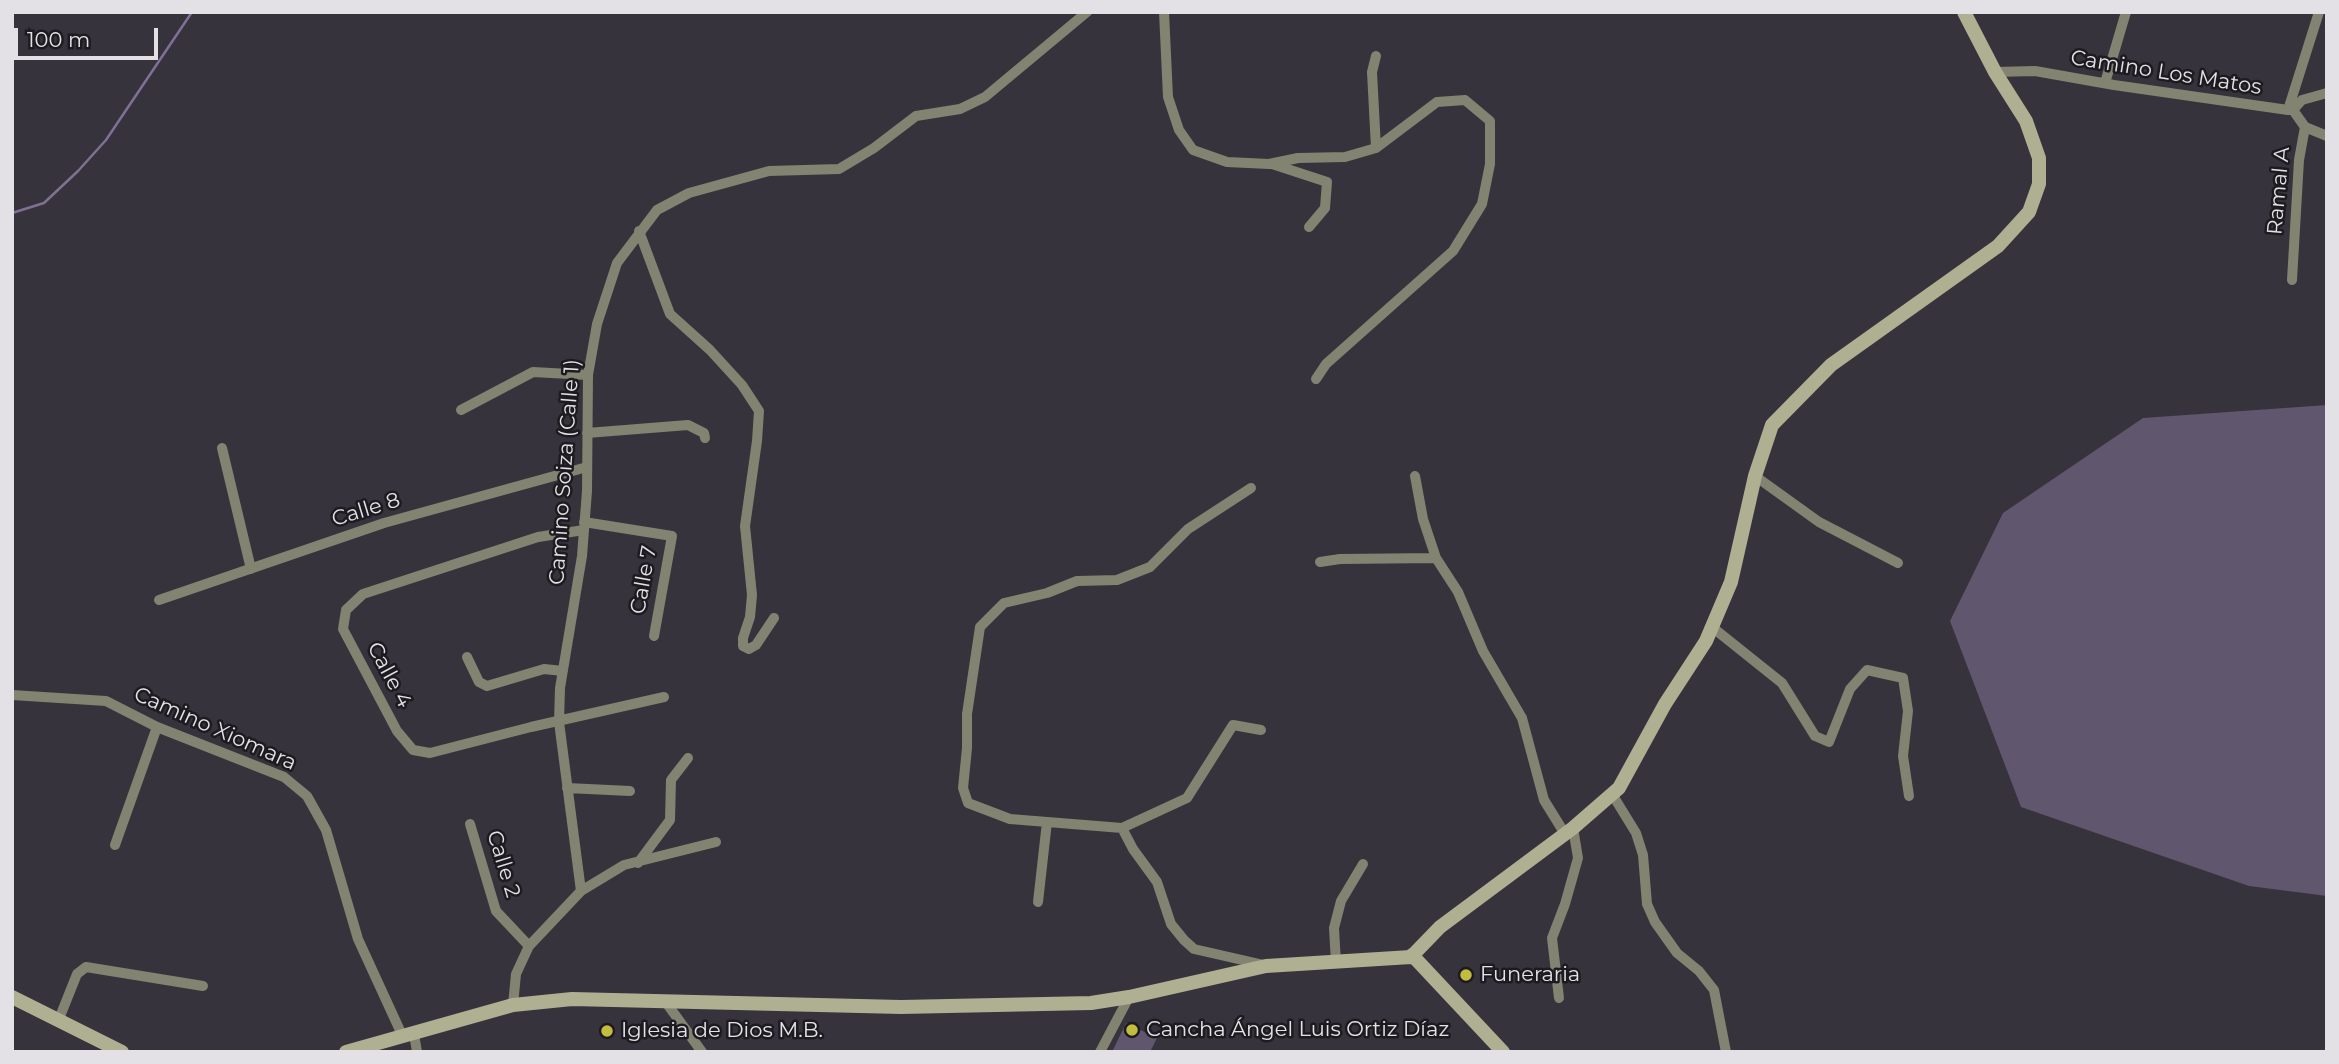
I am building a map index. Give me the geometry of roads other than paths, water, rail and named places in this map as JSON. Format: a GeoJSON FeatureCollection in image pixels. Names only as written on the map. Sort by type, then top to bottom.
{"type":"FeatureCollection","features":[{"type":"Feature","properties":{"kind":"street","name":"Camino Soiza (Calle 1)"},"geometry":{"type":"LineString","coordinates":[[581,891],[559,722],[563,671],[582,556],[588,375],[597,324],[617,263],[657,211],[690,193],[769,171],[839,169],[874,148],[916,116],[960,108],[985,97],[1087,12]]}},
{"type":"Feature","properties":{"kind":"street"},"geometry":{"type":"LineString","coordinates":[[1164,12],[1168,97],[1179,130],[1193,150],[1227,162],[1269,164],[1298,158],[1345,158],[1376,148],[1437,102],[1465,100],[1490,121],[1490,164],[1482,204],[1453,251],[1326,364],[1316,379]]}},
{"type":"Feature","properties":{"kind":"street"},"geometry":{"type":"LineString","coordinates":[[346,1052],[513,1005],[572,999],[901,1006],[1080,1003],[1129,998],[1266,966],[1385,960],[1412,956],[1440,927],[1569,831],[1619,788],[1665,704],[1706,641],[1731,582],[1755,475],[1772,425],[1830,365],[1998,246],[2029,212],[2039,184],[2039,158],[2026,121],[1995,72],[1964,12]]}},
{"type":"Feature","properties":{"kind":"street"},"geometry":{"type":"LineString","coordinates":[[2105,83],[2126,12]]}},
{"type":"Feature","properties":{"kind":"street"},"geometry":{"type":"LineString","coordinates":[[2290,110],[2319,12]]}},
{"type":"Feature","properties":{"kind":"street"},"geometry":{"type":"LineString","coordinates":[[1376,56],[1372,72],[1376,148]]}},
{"type":"Feature","properties":{"kind":"street","name":"Camino Los Matos"},"geometry":{"type":"LineString","coordinates":[[1995,72],[2035,71],[2290,110]]}},
{"type":"Feature","properties":{"kind":"street"},"geometry":{"type":"LineString","coordinates":[[2290,110],[2302,100],[2327,93]]}},
{"type":"Feature","properties":{"kind":"street","name":"Ramal A"},"geometry":{"type":"LineString","coordinates":[[2290,110],[2305,127],[2299,160],[2292,280]]}},
{"type":"Feature","properties":{"kind":"street"},"geometry":{"type":"LineString","coordinates":[[2305,127],[2327,136]]}},
{"type":"Feature","properties":{"kind":"street"},"geometry":{"type":"LineString","coordinates":[[1269,164],[1327,182],[1325,208],[1309,227]]}},
{"type":"Feature","properties":{"kind":"street"},"geometry":{"type":"LineString","coordinates":[[639,231],[670,314],[718,359],[742,386],[759,411],[745,526],[752,595],[743,646],[749,649],[756,645],[774,618]]}},
{"type":"Feature","properties":{"kind":"street"},"geometry":{"type":"LineString","coordinates":[[461,410],[533,372],[588,375]]}},
{"type":"Feature","properties":{"kind":"street"},"geometry":{"type":"LineString","coordinates":[[587,433],[688,425],[704,433],[705,438]]}},
{"type":"Feature","properties":{"kind":"street"},"geometry":{"type":"LineString","coordinates":[[222,448],[251,569]]}},
{"type":"Feature","properties":{"kind":"street","name":"Calle 8"},"geometry":{"type":"LineString","coordinates":[[159,600],[384,523],[587,467]]}},
{"type":"Feature","properties":{"kind":"street"},"geometry":{"type":"LineString","coordinates":[[1755,475],[1819,522],[1898,563]]}},
{"type":"Feature","properties":{"kind":"street"},"geometry":{"type":"LineString","coordinates":[[1415,476],[1423,519],[1436,558],[1458,592],[1483,651],[1522,718],[1544,800],[1569,831],[1578,858],[1552,937],[1559,998]]}},
{"type":"Feature","properties":{"kind":"street"},"geometry":{"type":"LineString","coordinates":[[1251,488],[1188,529],[1150,567],[1117,580],[1077,581],[1047,593],[1004,603],[980,627],[967,714],[964,788],[968,803],[1010,819],[1122,828],[1187,798],[1233,725],[1261,730]]}},
{"type":"Feature","properties":{"kind":"street","name":"Calle 7"},"geometry":{"type":"LineString","coordinates":[[584,526],[672,536],[654,636]]}},
{"type":"Feature","properties":{"kind":"street","name":"Calle 4"},"geometry":{"type":"LineString","coordinates":[[584,526],[538,537],[363,594],[346,610],[343,629],[397,731],[413,750],[430,753],[664,697]]}},
{"type":"Feature","properties":{"kind":"street"},"geometry":{"type":"LineString","coordinates":[[1320,562],[1340,559],[1436,558]]}},
{"type":"Feature","properties":{"kind":"street"},"geometry":{"type":"LineString","coordinates":[[1712,626],[1782,682],[1815,736],[1829,741],[1850,689],[1867,670],[1903,678],[1908,711],[1903,756],[1909,796]]}},
{"type":"Feature","properties":{"kind":"street"},"geometry":{"type":"LineString","coordinates":[[467,657],[479,682],[487,686],[544,669],[563,671]]}},
{"type":"Feature","properties":{"kind":"street","name":"Camino Xiomara"},"geometry":{"type":"LineString","coordinates":[[12,695],[106,701],[157,727],[284,777],[307,796],[326,830],[358,939],[417,1052]]}},
{"type":"Feature","properties":{"kind":"street"},"geometry":{"type":"LineString","coordinates":[[114,845],[157,727]]}},
{"type":"Feature","properties":{"kind":"street"},"geometry":{"type":"LineString","coordinates":[[638,863],[670,820],[671,780],[688,758]]}},
{"type":"Feature","properties":{"kind":"street"},"geometry":{"type":"LineString","coordinates":[[568,788],[630,791]]}},
{"type":"Feature","properties":{"kind":"street"},"geometry":{"type":"LineString","coordinates":[[1612,794],[1636,833],[1643,855],[1647,904],[1655,922],[1677,953],[1699,971],[1714,990],[1726,1052]]}},
{"type":"Feature","properties":{"kind":"street"},"geometry":{"type":"LineString","coordinates":[[1038,902],[1047,822]]}},
{"type":"Feature","properties":{"kind":"street","name":"Calle 2"},"geometry":{"type":"LineString","coordinates":[[470,824],[496,911],[529,946]]}},
{"type":"Feature","properties":{"kind":"street"},"geometry":{"type":"LineString","coordinates":[[1122,828],[1133,849],[1157,882],[1171,925],[1194,949],[1266,966]]}},
{"type":"Feature","properties":{"kind":"street"},"geometry":{"type":"LineString","coordinates":[[513,1005],[516,974],[529,946],[581,891],[624,865],[716,842]]}},
{"type":"Feature","properties":{"kind":"street"},"geometry":{"type":"LineString","coordinates":[[1336,963],[1334,928],[1341,901],[1363,864]]}},
{"type":"Feature","properties":{"kind":"street"},"geometry":{"type":"LineString","coordinates":[[1412,956],[1503,1052]]}},
{"type":"Feature","properties":{"kind":"street"},"geometry":{"type":"LineString","coordinates":[[59,1018],[77,974],[86,967],[203,986]]}},
{"type":"Feature","properties":{"kind":"street"},"geometry":{"type":"LineString","coordinates":[[12,997],[59,1018],[122,1052]]}},
{"type":"Feature","properties":{"kind":"street"},"geometry":{"type":"LineString","coordinates":[[1100,1052],[1129,998]]}},
{"type":"Feature","properties":{"kind":"street"},"geometry":{"type":"LineString","coordinates":[[665,1001],[702,1052]]}},
{"type":"Feature","properties":{"kind":"waterway"},"geometry":{"type":"LineString","coordinates":[[12,213],[44,203],[106,140],[192,12]]}},
{"type":"Feature","properties":{"kind":"place","name":"Funeraria"},"geometry":{"type":"Point","coordinates":[1466,975]}},
{"type":"Feature","properties":{"kind":"place","name":"Cancha Ángel Luis Ortiz Díaz"},"geometry":{"type":"Point","coordinates":[1132,1030]}},
{"type":"Feature","properties":{"kind":"place","name":"Iglesia de Dios M.B."},"geometry":{"type":"Point","coordinates":[607,1031]}}]}
